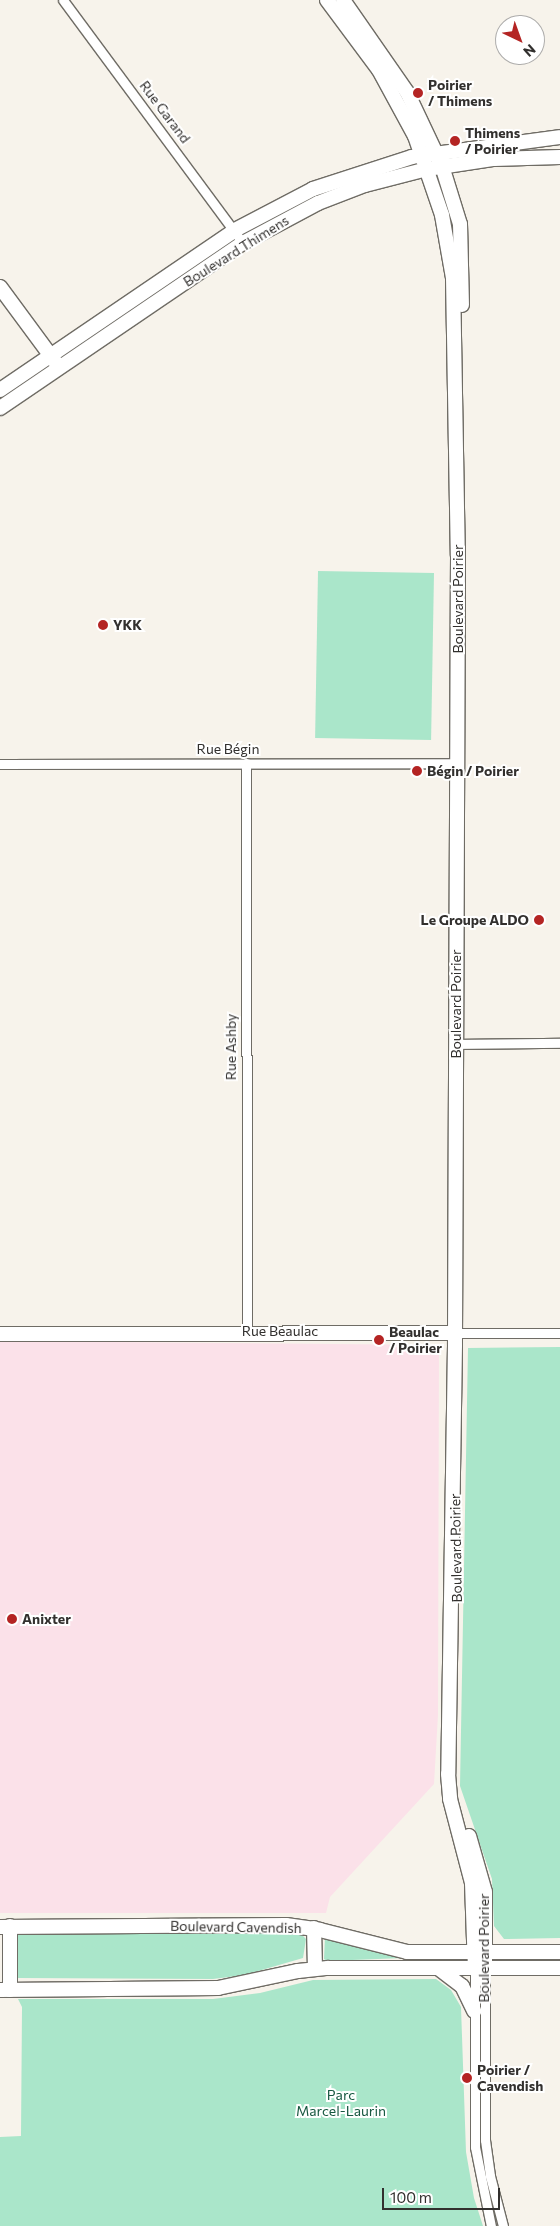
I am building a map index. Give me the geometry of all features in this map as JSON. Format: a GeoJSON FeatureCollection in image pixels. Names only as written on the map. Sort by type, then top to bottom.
{"type":"FeatureCollection","features":[{"type":"Feature","properties":{"kind":"street","name":"Rue Garand"},"geometry":{"type":"LineString","coordinates":[[63,0],[244,243]]}},
{"type":"Feature","properties":{"kind":"street","name":"Boulevard Poirier"},"geometry":{"type":"LineString","coordinates":[[327,0],[386,82],[422,155],[445,227],[452,271],[452,395],[457,426]]}},
{"type":"Feature","properties":{"kind":"street","name":"Boulevard Poirier"},"geometry":{"type":"LineString","coordinates":[[343,0],[394,71],[437,152],[458,216],[462,257],[457,426],[454,1463],[450,1521],[448,1774],[451,1805],[472,1882],[480,1953],[485,2140],[490,2176],[503,2226]]}},
{"type":"Feature","properties":{"kind":"street","name":"Boulevard Thimens"},"geometry":{"type":"LineString","coordinates":[[0,390],[235,230],[326,184],[422,155],[560,136]]}},
{"type":"Feature","properties":{"kind":"street","name":"Boulevard Thimens"},"geometry":{"type":"LineString","coordinates":[[0,408],[244,243],[336,196],[442,166],[494,158],[560,157]]}},
{"type":"Feature","properties":{"kind":"street"},"geometry":{"type":"LineString","coordinates":[[0,287],[60,368]]}},
{"type":"Feature","properties":{"kind":"street","name":"Rue Ashby"},"geometry":{"type":"LineString","coordinates":[[246,763],[247,1331]]}},
{"type":"Feature","properties":{"kind":"street","name":"Rue Bégin"},"geometry":{"type":"LineString","coordinates":[[0,764],[457,763]]}},
{"type":"Feature","properties":{"kind":"street"},"geometry":{"type":"LineString","coordinates":[[456,1044],[560,1043]]}},
{"type":"Feature","properties":{"kind":"street","name":"Rue Beaulac"},"geometry":{"type":"LineString","coordinates":[[0,1334],[247,1331],[560,1333]]}},
{"type":"Feature","properties":{"kind":"street","name":"Boulevard Cavendish"},"geometry":{"type":"LineString","coordinates":[[5,1926],[282,1925],[314,1928],[403,1951],[480,1953],[560,1952]]}},
{"type":"Feature","properties":{"kind":"street"},"geometry":{"type":"LineString","coordinates":[[5,1926],[5,1990],[212,1988],[315,1968],[560,1968]]}},
{"type":"Feature","properties":{"kind":"street"},"geometry":{"type":"LineString","coordinates":[[314,1928],[315,1968]]}},
{"type":"Feature","properties":{"kind":"street"},"geometry":{"type":"LineString","coordinates":[[438,1968],[462,1986],[474,2011]]}},
{"type":"Feature","properties":{"kind":"street","name":"Boulevard Poirier"},"geometry":{"type":"LineString","coordinates":[[480,1968],[474,2011],[475,2147],[491,2226]]}},
{"type":"Feature","properties":{"kind":"shaded area"},"geometry":{"type":"Polygon","coordinates":[[[0,1341],[439,1345],[438,1715],[434,1784],[330,1897],[326,1913],[0,1913],[0,1341]]]}},
{"type":"Feature","properties":{"kind":"green space"},"geometry":{"type":"Polygon","coordinates":[[[318,571],[434,573],[431,740],[315,738],[318,571]]]}},
{"type":"Feature","properties":{"kind":"green space"},"geometry":{"type":"Polygon","coordinates":[[[560,1347],[560,1938],[504,1939],[494,1926],[492,1879],[460,1786],[468,1348],[560,1347]]]}},
{"type":"Feature","properties":{"kind":"green space"},"geometry":{"type":"Polygon","coordinates":[[[275,1930],[301,1934],[306,1939],[303,1958],[245,1975],[213,1979],[17,1978],[18,1935],[27,1931],[275,1930]]]}},
{"type":"Feature","properties":{"kind":"green space"},"geometry":{"type":"Polygon","coordinates":[[[325,1937],[403,1958],[327,1961],[324,1959],[325,1937]]]}},
{"type":"Feature","properties":{"kind":"green space","name":"Parc Marcel-Laurin"},"geometry":{"type":"Polygon","coordinates":[[[436,1979],[451,1990],[461,2007],[466,2152],[474,2198],[483,2226],[0,2226],[0,2137],[21,2136],[22,2007],[18,1999],[213,1999],[260,1993],[313,1980],[436,1979]]]}},
{"type":"Feature","properties":{"kind":"green space"},"geometry":{"type":"Polygon","coordinates":[[[477,1988],[482,1988],[482,2162],[477,2162],[477,1988]]]}},
{"type":"Feature","properties":{"kind":"place","name":"Poirier / Thimens"},"geometry":{"type":"Point","coordinates":[418,93]}},
{"type":"Feature","properties":{"kind":"place","name":"Thimens / Poirier"},"geometry":{"type":"Point","coordinates":[455,141]}},
{"type":"Feature","properties":{"kind":"place","name":"YKK"},"geometry":{"type":"Point","coordinates":[103,625]}},
{"type":"Feature","properties":{"kind":"place","name":"Bégin / Poirier"},"geometry":{"type":"Point","coordinates":[417,771]}},
{"type":"Feature","properties":{"kind":"place","name":"Le Groupe ALDO"},"geometry":{"type":"Point","coordinates":[539,920]}},
{"type":"Feature","properties":{"kind":"place","name":"Beaulac / Poirier"},"geometry":{"type":"Point","coordinates":[379,1340]}},
{"type":"Feature","properties":{"kind":"place","name":"Anixter"},"geometry":{"type":"Point","coordinates":[12,1619]}},
{"type":"Feature","properties":{"kind":"place","name":"Poirier / Cavendish"},"geometry":{"type":"Point","coordinates":[467,2078]}}]}
